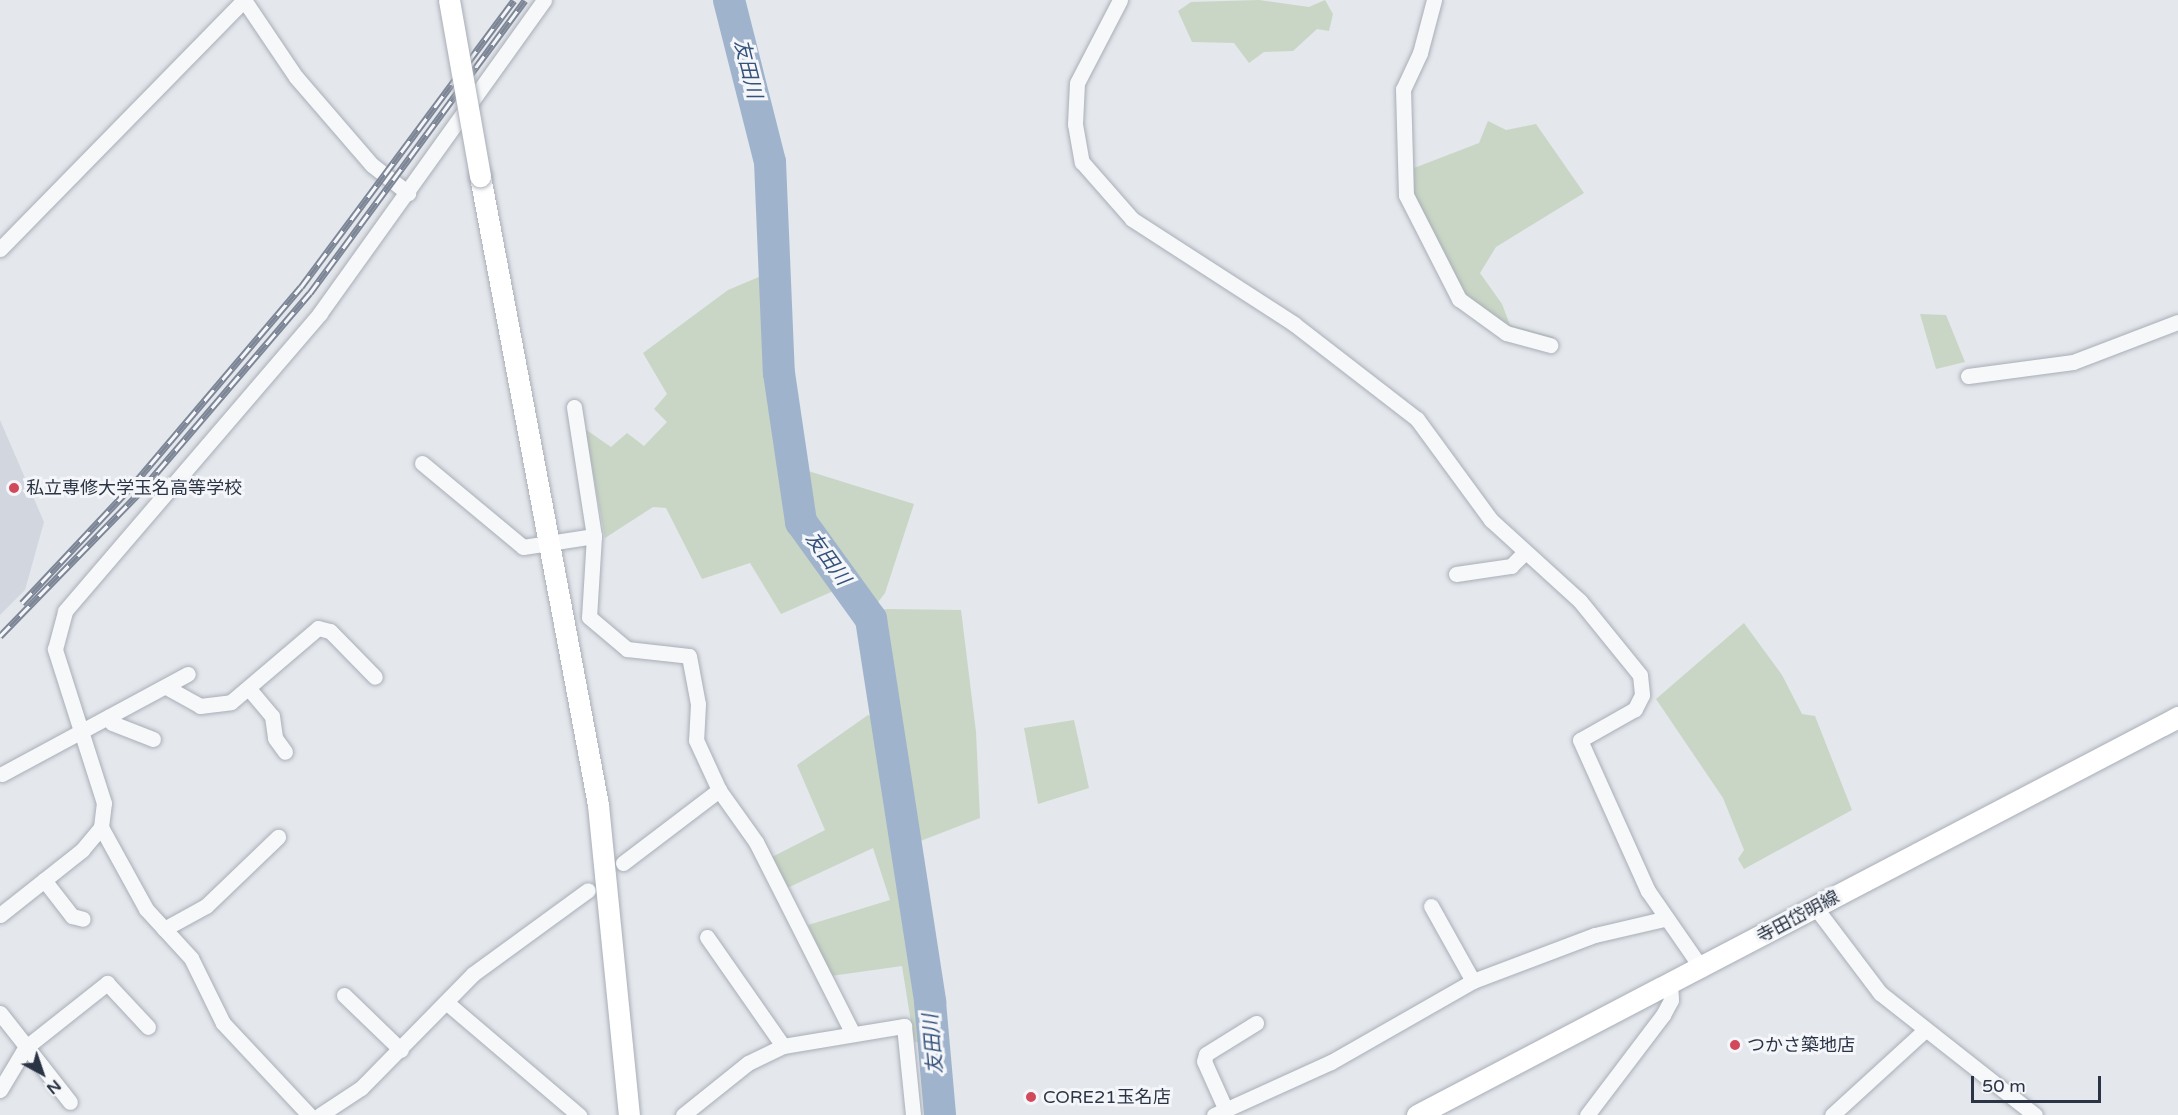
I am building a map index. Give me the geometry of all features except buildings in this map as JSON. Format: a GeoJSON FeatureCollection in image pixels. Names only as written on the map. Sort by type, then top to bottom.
{"type":"FeatureCollection","features":[{"type":"Feature","properties":{"kind":"street"},"geometry":{"type":"LineString","coordinates":[[0,249],[244,0],[296,77],[372,165],[408,193]]}},
{"type":"Feature","properties":{"kind":"street"},"geometry":{"type":"LineString","coordinates":[[449,0],[545,547],[598,805],[629,1115]]}},
{"type":"Feature","properties":{"kind":"street"},"geometry":{"type":"LineString","coordinates":[[309,1115],[223,1023],[191,958],[146,909],[101,827],[104,803],[55,649],[65,611],[320,313],[544,0]]}},
{"type":"Feature","properties":{"kind":"street"},"geometry":{"type":"LineString","coordinates":[[1120,0],[1077,83],[1075,124],[1082,162],[1132,219],[1294,324],[1417,419],[1491,520],[1580,601],[1640,675],[1642,695],[1635,709],[1580,740],[1664,919],[1702,969]]}},
{"type":"Feature","properties":{"kind":"street"},"geometry":{"type":"LineString","coordinates":[[1434,0],[1420,53],[1403,89],[1406,195],[1459,299],[1506,333],[1550,345]]}},
{"type":"Feature","properties":{"kind":"street"},"geometry":{"type":"LineString","coordinates":[[1968,376],[2073,362],[2178,322]]}},
{"type":"Feature","properties":{"kind":"street"},"geometry":{"type":"LineString","coordinates":[[574,407],[594,536],[590,617],[627,649],[689,656],[698,704],[696,740],[719,790],[756,842],[853,1034]]}},
{"type":"Feature","properties":{"kind":"street"},"geometry":{"type":"LineString","coordinates":[[422,463],[523,547],[545,547],[594,536]]}},
{"type":"Feature","properties":{"kind":"street"},"geometry":{"type":"LineString","coordinates":[[1456,574],[1511,566],[1525,552]]}},
{"type":"Feature","properties":{"kind":"street"},"geometry":{"type":"LineString","coordinates":[[168,688],[213,708],[249,690],[318,628],[330,631],[375,677]]}},
{"type":"Feature","properties":{"kind":"street"},"geometry":{"type":"LineString","coordinates":[[2,774],[80,731],[168,688],[188,674]]}},
{"type":"Feature","properties":{"kind":"street"},"geometry":{"type":"LineString","coordinates":[[249,690],[272,716],[275,738],[285,752]]}},
{"type":"Feature","properties":{"kind":"street"},"geometry":{"type":"LineString","coordinates":[[110,716],[112,723],[153,739]]}},
{"type":"Feature","properties":{"kind":"street","name":"寺田岱明線"},"geometry":{"type":"LineString","coordinates":[[1417,1115],[1670,983],[1702,969],[2178,717]]}},
{"type":"Feature","properties":{"kind":"street"},"geometry":{"type":"LineString","coordinates":[[623,863],[719,790]]}},
{"type":"Feature","properties":{"kind":"street"},"geometry":{"type":"LineString","coordinates":[[0,915],[44,880],[101,827]]}},
{"type":"Feature","properties":{"kind":"street"},"geometry":{"type":"LineString","coordinates":[[164,928],[206,906],[278,837]]}},
{"type":"Feature","properties":{"kind":"street"},"geometry":{"type":"LineString","coordinates":[[44,880],[72,916],[83,919]]}},
{"type":"Feature","properties":{"kind":"street"},"geometry":{"type":"LineString","coordinates":[[321,1115],[362,1088],[473,974],[588,890]]}},
{"type":"Feature","properties":{"kind":"street"},"geometry":{"type":"LineString","coordinates":[[1431,906],[1473,981]]}},
{"type":"Feature","properties":{"kind":"street"},"geometry":{"type":"LineString","coordinates":[[1815,908],[1880,993],[1924,1030],[2035,1115]]}},
{"type":"Feature","properties":{"kind":"street"},"geometry":{"type":"LineString","coordinates":[[1256,1023],[1206,1054],[1204,1061],[1219,1112],[1331,1062],[1473,981],[1595,935],[1664,919]]}},
{"type":"Feature","properties":{"kind":"street"},"geometry":{"type":"LineString","coordinates":[[707,937],[783,1046]]}},
{"type":"Feature","properties":{"kind":"street"},"geometry":{"type":"LineString","coordinates":[[0,1090],[25,1048],[107,983],[148,1027]]}},
{"type":"Feature","properties":{"kind":"street"},"geometry":{"type":"LineString","coordinates":[[1587,1115],[1663,1015],[1673,992],[1670,983]]}},
{"type":"Feature","properties":{"kind":"street"},"geometry":{"type":"LineString","coordinates":[[344,995],[401,1050]]}},
{"type":"Feature","properties":{"kind":"street"},"geometry":{"type":"LineString","coordinates":[[446,1002],[579,1115]]}},
{"type":"Feature","properties":{"kind":"street"},"geometry":{"type":"LineString","coordinates":[[0,1013],[25,1048],[70,1102]]}},
{"type":"Feature","properties":{"kind":"street"},"geometry":{"type":"LineString","coordinates":[[683,1115],[748,1063],[783,1046],[904,1026],[913,1115]]}},
{"type":"Feature","properties":{"kind":"street"},"geometry":{"type":"LineString","coordinates":[[1832,1115],[1924,1030]]}},
{"type":"Feature","properties":{"kind":"shaded area","name":"私立専修大学玉名高等学校"},"geometry":{"type":"Polygon","coordinates":[[[0,420],[44,522],[25,590],[0,615],[0,420]]]}},
{"type":"Feature","properties":{"kind":"green space"},"geometry":{"type":"Polygon","coordinates":[[[1259,0],[1309,7],[1325,0],[1333,14],[1329,31],[1317,29],[1293,51],[1264,52],[1249,63],[1234,43],[1192,42],[1178,11],[1191,2],[1259,0]]]}},
{"type":"Feature","properties":{"kind":"green space"},"geometry":{"type":"Polygon","coordinates":[[[1488,121],[1506,130],[1536,124],[1584,193],[1496,247],[1480,273],[1502,304],[1510,325],[1554,337],[1552,343],[1507,330],[1462,297],[1409,194],[1414,168],[1479,143],[1488,121]]]}},
{"type":"Feature","properties":{"kind":"green space"},"geometry":{"type":"Polygon","coordinates":[[[766,274],[769,349],[795,525],[838,589],[781,614],[750,563],[702,579],[666,508],[653,507],[605,538],[585,429],[611,447],[627,433],[644,446],[667,422],[654,409],[667,394],[643,353],[728,290],[766,274]]]}},
{"type":"Feature","properties":{"kind":"green space"},"geometry":{"type":"Polygon","coordinates":[[[1920,314],[1946,315],[1965,362],[1936,369],[1920,314]]]}},
{"type":"Feature","properties":{"kind":"green space"},"geometry":{"type":"Polygon","coordinates":[[[805,470],[914,504],[885,593],[872,610],[805,521],[805,470]]]}},
{"type":"Feature","properties":{"kind":"green space"},"geometry":{"type":"Polygon","coordinates":[[[887,609],[961,610],[976,732],[980,818],[910,845],[872,612],[887,609]]]}},
{"type":"Feature","properties":{"kind":"green space"},"geometry":{"type":"Polygon","coordinates":[[[1744,623],[1782,675],[1802,714],[1815,716],[1852,810],[1744,869],[1738,859],[1744,850],[1723,798],[1656,699],[1744,623]]]}},
{"type":"Feature","properties":{"kind":"green space"},"geometry":{"type":"Polygon","coordinates":[[[868,715],[881,722],[888,751],[932,1050],[914,1041],[902,966],[831,976],[808,925],[890,900],[873,848],[785,889],[770,858],[825,830],[797,765],[868,715]]]}},
{"type":"Feature","properties":{"kind":"green space"},"geometry":{"type":"Polygon","coordinates":[[[1074,720],[1089,788],[1038,804],[1024,728],[1074,720]]]}},
{"type":"Feature","properties":{"kind":"waterway","name":"友田川"},"geometry":{"type":"LineString","coordinates":[[729,0],[770,162],[779,373],[801,522],[871,619],[930,1002],[940,1115]]}},
{"type":"Feature","properties":{"kind":"railway"},"geometry":{"type":"LineString","coordinates":[[22,603],[132,486],[301,287],[514,0]]}},
{"type":"Feature","properties":{"kind":"railway"},"geometry":{"type":"LineString","coordinates":[[0,636],[139,493],[310,293],[525,0]]}},
{"type":"Feature","properties":{"kind":"place","name":"私立専修大学玉名高等学校"},"geometry":{"type":"Point","coordinates":[14,488]}},
{"type":"Feature","properties":{"kind":"place","name":"つかさ築地店"},"geometry":{"type":"Point","coordinates":[1735,1045]}},
{"type":"Feature","properties":{"kind":"place","name":"CORE21玉名店"},"geometry":{"type":"Point","coordinates":[1031,1097]}}]}
